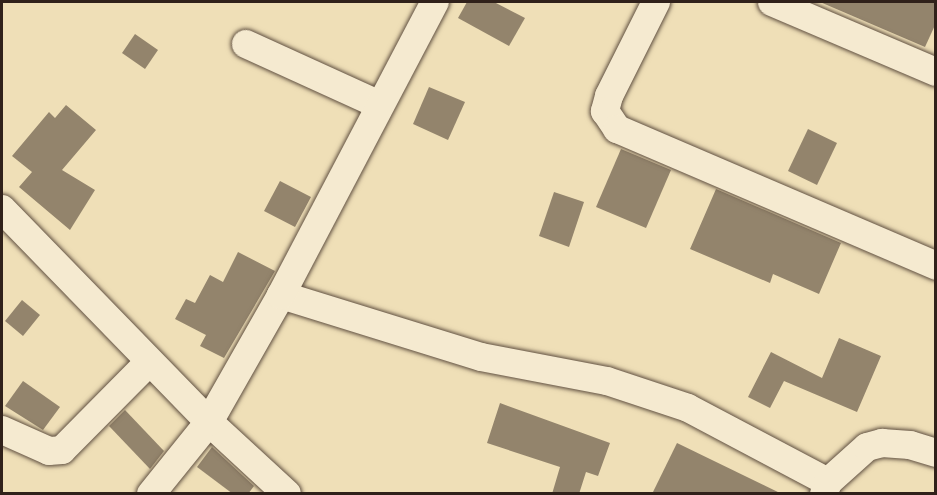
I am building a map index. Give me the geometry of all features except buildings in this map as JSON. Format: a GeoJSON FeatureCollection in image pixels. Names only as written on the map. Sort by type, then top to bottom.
{"type":"FeatureCollection","features":[{"type":"Feature","properties":{"kind":"street"},"geometry":{"type":"LineString","coordinates":[[151,494],[209,422],[281,295],[435,2]]}},
{"type":"Feature","properties":{"kind":"street"},"geometry":{"type":"LineString","coordinates":[[657,2],[605,111],[617,129],[936,266]]}},
{"type":"Feature","properties":{"kind":"street"},"geometry":{"type":"LineString","coordinates":[[772,2],[936,72]]}},
{"type":"Feature","properties":{"kind":"street"},"geometry":{"type":"LineString","coordinates":[[246,44],[380,105]]}},
{"type":"Feature","properties":{"kind":"street"},"geometry":{"type":"LineString","coordinates":[[2,209],[149,362],[209,422],[287,494]]}},
{"type":"Feature","properties":{"kind":"street"},"geometry":{"type":"LineString","coordinates":[[281,295],[481,357],[607,381],[678,405],[826,488],[867,447],[882,443],[910,445],[936,453]]}},
{"type":"Feature","properties":{"kind":"street"},"geometry":{"type":"LineString","coordinates":[[2,430],[49,451],[62,450],[149,362]]}}]}
